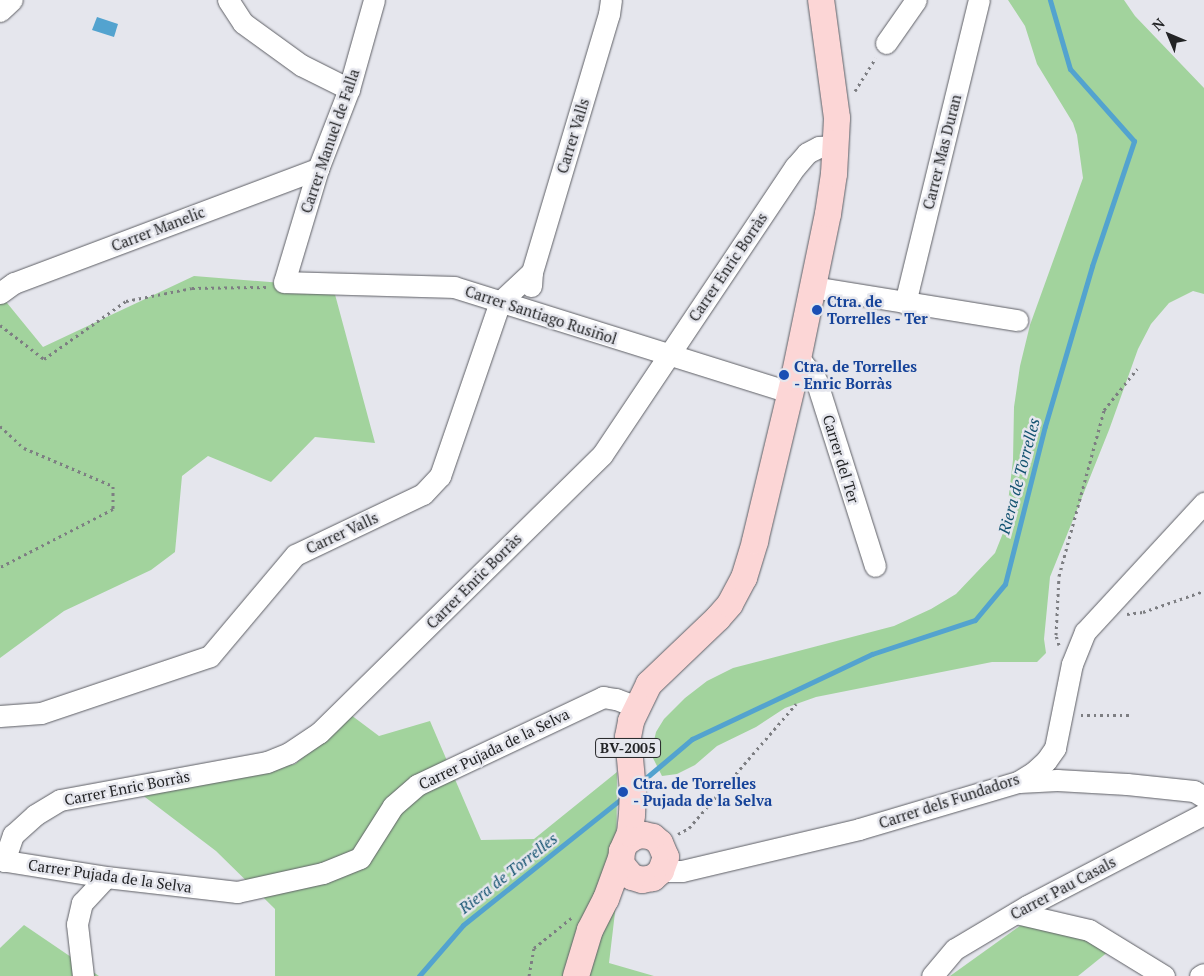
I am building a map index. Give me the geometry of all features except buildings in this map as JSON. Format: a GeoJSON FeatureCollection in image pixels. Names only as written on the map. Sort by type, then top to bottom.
{"type":"FeatureCollection","features":[{"type":"Feature","properties":{"kind":"main road","name":"BV-2005"},"geometry":{"type":"LineString","coordinates":[[576,976],[590,930],[606,899],[631,828],[633,791],[628,738],[637,707],[649,684],[707,630],[730,604],[744,578],[761,516],[813,287],[834,174],[837,118],[821,0]]}},
{"type":"Feature","properties":{"kind":"main road","name":"BV-2005"},"geometry":{"type":"LineString","coordinates":[[606,899],[636,879],[652,878],[661,871],[666,857],[633,791]]}},
{"type":"Feature","properties":{"kind":"main road"},"geometry":{"type":"LineString","coordinates":[[636,879],[625,872],[624,850],[640,835],[658,841]]}},
{"type":"Feature","properties":{"kind":"street"},"geometry":{"type":"LineString","coordinates":[[0,11],[12,0]]}},
{"type":"Feature","properties":{"kind":"street"},"geometry":{"type":"LineString","coordinates":[[228,0],[243,23],[300,65],[350,89]]}},
{"type":"Feature","properties":{"kind":"street","name":"Carrer Manuel de Falla"},"geometry":{"type":"LineString","coordinates":[[284,282],[318,169],[350,89],[374,0]]}},
{"type":"Feature","properties":{"kind":"street","name":"Carrer Valls"},"geometry":{"type":"LineString","coordinates":[[528,311],[532,272],[609,14],[611,0]]}},
{"type":"Feature","properties":{"kind":"street"},"geometry":{"type":"LineString","coordinates":[[886,44],[916,0]]}},
{"type":"Feature","properties":{"kind":"street","name":"Carrer Mas Duran"},"geometry":{"type":"LineString","coordinates":[[905,303],[979,0]]}},
{"type":"Feature","properties":{"kind":"street","name":"Carrer Enric Borràs"},"geometry":{"type":"LineString","coordinates":[[2,861],[13,835],[35,815],[60,800],[267,762],[289,753],[319,733],[602,455],[795,167],[807,153],[819,147],[835,146]]}},
{"type":"Feature","properties":{"kind":"street","name":"Carrer Manelic"},"geometry":{"type":"LineString","coordinates":[[0,293],[14,283],[318,169]]}},
{"type":"Feature","properties":{"kind":"street","name":"Carrer Valls"},"geometry":{"type":"LineString","coordinates":[[0,716],[41,713],[210,656],[294,555],[423,494],[440,476],[500,302],[532,272]]}},
{"type":"Feature","properties":{"kind":"street","name":"Carrer Santiago Rusiñol"},"geometry":{"type":"LineString","coordinates":[[284,282],[454,287],[668,356],[790,392]]}},
{"type":"Feature","properties":{"kind":"street"},"geometry":{"type":"LineString","coordinates":[[813,287],[1017,320]]}},
{"type":"Feature","properties":{"kind":"street","name":"Carrer del Ter"},"geometry":{"type":"LineString","coordinates":[[798,357],[816,380],[875,566]]}},
{"type":"Feature","properties":{"kind":"street","name":"Carrer dels Fundadors"},"geometry":{"type":"LineString","coordinates":[[661,871],[682,871],[859,829],[1018,782],[1046,761],[1055,748],[1078,647],[1085,632],[1204,503]]}},
{"type":"Feature","properties":{"kind":"street","name":"Carrer Pujada de la Selva"},"geometry":{"type":"LineString","coordinates":[[2,861],[106,877],[238,892],[323,873],[360,858],[393,806],[417,785],[603,697],[616,699],[637,707]]}},
{"type":"Feature","properties":{"kind":"street"},"geometry":{"type":"LineString","coordinates":[[1018,782],[1057,780],[1127,784],[1194,791],[1204,797]]}},
{"type":"Feature","properties":{"kind":"street","name":"Carrer Pau Casals"},"geometry":{"type":"LineString","coordinates":[[932,976],[955,949],[1016,913],[1204,814]]}},
{"type":"Feature","properties":{"kind":"street"},"geometry":{"type":"LineString","coordinates":[[83,976],[77,924],[82,903],[106,877]]}},
{"type":"Feature","properties":{"kind":"street"},"geometry":{"type":"LineString","coordinates":[[1016,913],[1089,930],[1164,976]]}},
{"type":"Feature","properties":{"kind":"street"},"geometry":{"type":"LineString","coordinates":[[1200,976],[1204,974]]}},
{"type":"Feature","properties":{"kind":"path"},"geometry":{"type":"LineString","coordinates":[[837,118],[886,44]]}},
{"type":"Feature","properties":{"kind":"path"},"geometry":{"type":"LineString","coordinates":[[0,325],[44,360],[126,301],[192,288],[272,287],[284,282]]}},
{"type":"Feature","properties":{"kind":"path"},"geometry":{"type":"LineString","coordinates":[[1060,649],[1056,635],[1059,576],[1104,410],[1138,369]]}},
{"type":"Feature","properties":{"kind":"path"},"geometry":{"type":"LineString","coordinates":[[0,426],[24,448],[113,486],[113,509],[0,567]]}},
{"type":"Feature","properties":{"kind":"path"},"geometry":{"type":"LineString","coordinates":[[1097,618],[1143,612],[1204,591]]}},
{"type":"Feature","properties":{"kind":"path"},"geometry":{"type":"LineString","coordinates":[[658,841],[689,828],[796,704]]}},
{"type":"Feature","properties":{"kind":"path"},"geometry":{"type":"LineString","coordinates":[[1063,714],[1133,715]]}},
{"type":"Feature","properties":{"kind":"path"},"geometry":{"type":"LineString","coordinates":[[529,976],[534,948],[573,916]]}},
{"type":"Feature","properties":{"kind":"green space"},"geometry":{"type":"Polygon","coordinates":[[[1008,0],[1124,0],[1135,16],[1204,88],[1204,294],[1193,291],[1169,303],[1151,324],[1138,349],[1109,430],[1050,577],[1044,639],[1046,653],[1037,662],[992,662],[816,697],[785,708],[756,727],[717,746],[695,765],[677,774],[662,776],[651,754],[656,732],[664,719],[685,698],[707,681],[733,668],[894,626],[931,609],[956,594],[995,553],[1005,528],[1013,460],[1014,407],[1020,366],[1030,325],[1083,178],[1077,135],[1073,123],[1037,64],[1025,26],[1008,0]]]}},
{"type":"Feature","properties":{"kind":"green space"},"geometry":{"type":"Polygon","coordinates":[[[194,276],[333,287],[375,443],[315,437],[271,482],[208,456],[182,476],[175,552],[151,570],[64,611],[0,658],[0,300],[3,298],[43,347],[194,276]]]}},
{"type":"Feature","properties":{"kind":"green space"},"geometry":{"type":"Polygon","coordinates":[[[351,715],[379,736],[430,721],[481,840],[534,839],[617,772],[616,904],[609,963],[654,976],[275,976],[275,909],[216,851],[141,794],[295,764],[351,715]]]}},
{"type":"Feature","properties":{"kind":"green space"},"geometry":{"type":"Polygon","coordinates":[[[1035,915],[1119,943],[1078,976],[950,976],[1035,915]]]}},
{"type":"Feature","properties":{"kind":"green space"},"geometry":{"type":"Polygon","coordinates":[[[24,925],[99,976],[0,976],[0,948],[24,925]]]}},
{"type":"Feature","properties":{"kind":"water"},"geometry":{"type":"Polygon","coordinates":[[[97,17],[118,24],[114,37],[92,30],[97,17]]]}},
{"type":"Feature","properties":{"kind":"waterway","name":"Riera de Torrelles"},"geometry":{"type":"LineString","coordinates":[[647,777],[692,739],[872,654],[975,620],[1005,584],[1045,426],[1092,266],[1134,141],[1070,69],[1050,0]]}},
{"type":"Feature","properties":{"kind":"waterway","name":"Riera de Torrelles"},"geometry":{"type":"LineString","coordinates":[[419,976],[463,925],[622,798]]}},
{"type":"Feature","properties":{"kind":"place","name":"Ctra. de Torrelles - Ter"},"geometry":{"type":"Point","coordinates":[817,310]}},
{"type":"Feature","properties":{"kind":"place","name":"Ctra. de Torrelles - Enric Borràs"},"geometry":{"type":"Point","coordinates":[784,375]}},
{"type":"Feature","properties":{"kind":"place","name":"Ctra. de Torrelles - Pujada de la Selva"},"geometry":{"type":"Point","coordinates":[623,792]}}]}
